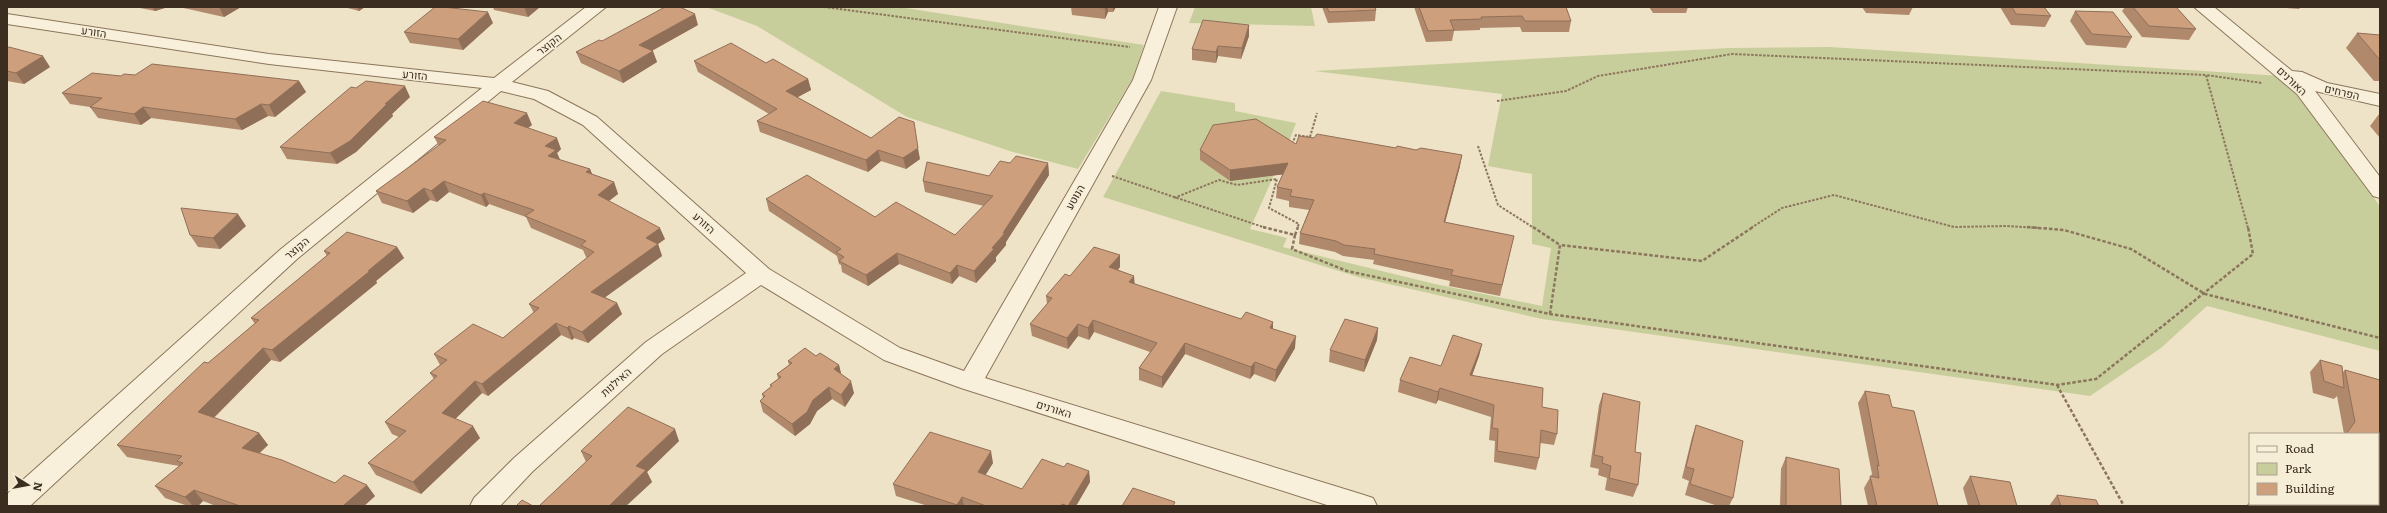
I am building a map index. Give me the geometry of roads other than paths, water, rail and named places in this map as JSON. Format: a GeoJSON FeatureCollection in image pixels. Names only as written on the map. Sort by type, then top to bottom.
{"type":"FeatureCollection","features":[{"type":"Feature","properties":{"kind":"street","name":"הקוצר"},"geometry":{"type":"LineString","coordinates":[[12,506],[289,254],[498,84],[597,7]]}},
{"type":"Feature","properties":{"kind":"street","name":"הנוטע"},"geometry":{"type":"LineString","coordinates":[[970,382],[1142,80],[1168,7]]}},
{"type":"Feature","properties":{"kind":"street","name":"האורנים"},"geometry":{"type":"LineString","coordinates":[[2203,7],[2304,90],[2380,191]]}},
{"type":"Feature","properties":{"kind":"street","name":"הזורע"},"geometry":{"type":"LineString","coordinates":[[7,19],[269,59],[498,84],[541,95],[590,121],[761,274]]}},
{"type":"Feature","properties":{"kind":"street","name":"הפרחים"},"geometry":{"type":"LineString","coordinates":[[2283,72],[2321,87],[2380,100]]}},
{"type":"Feature","properties":{"kind":"street","name":"הפרחים"},"geometry":{"type":"LineString","coordinates":[[2324,116],[2326,109],[2340,102],[2354,100],[2380,100]]}},
{"type":"Feature","properties":{"kind":"street","name":"האורנים"},"geometry":{"type":"LineString","coordinates":[[761,274],[892,354],[970,382],[1364,506]]}},
{"type":"Feature","properties":{"kind":"street","name":"האילנות"},"geometry":{"type":"LineString","coordinates":[[484,506],[523,465],[654,348],[761,274]]}}]}
